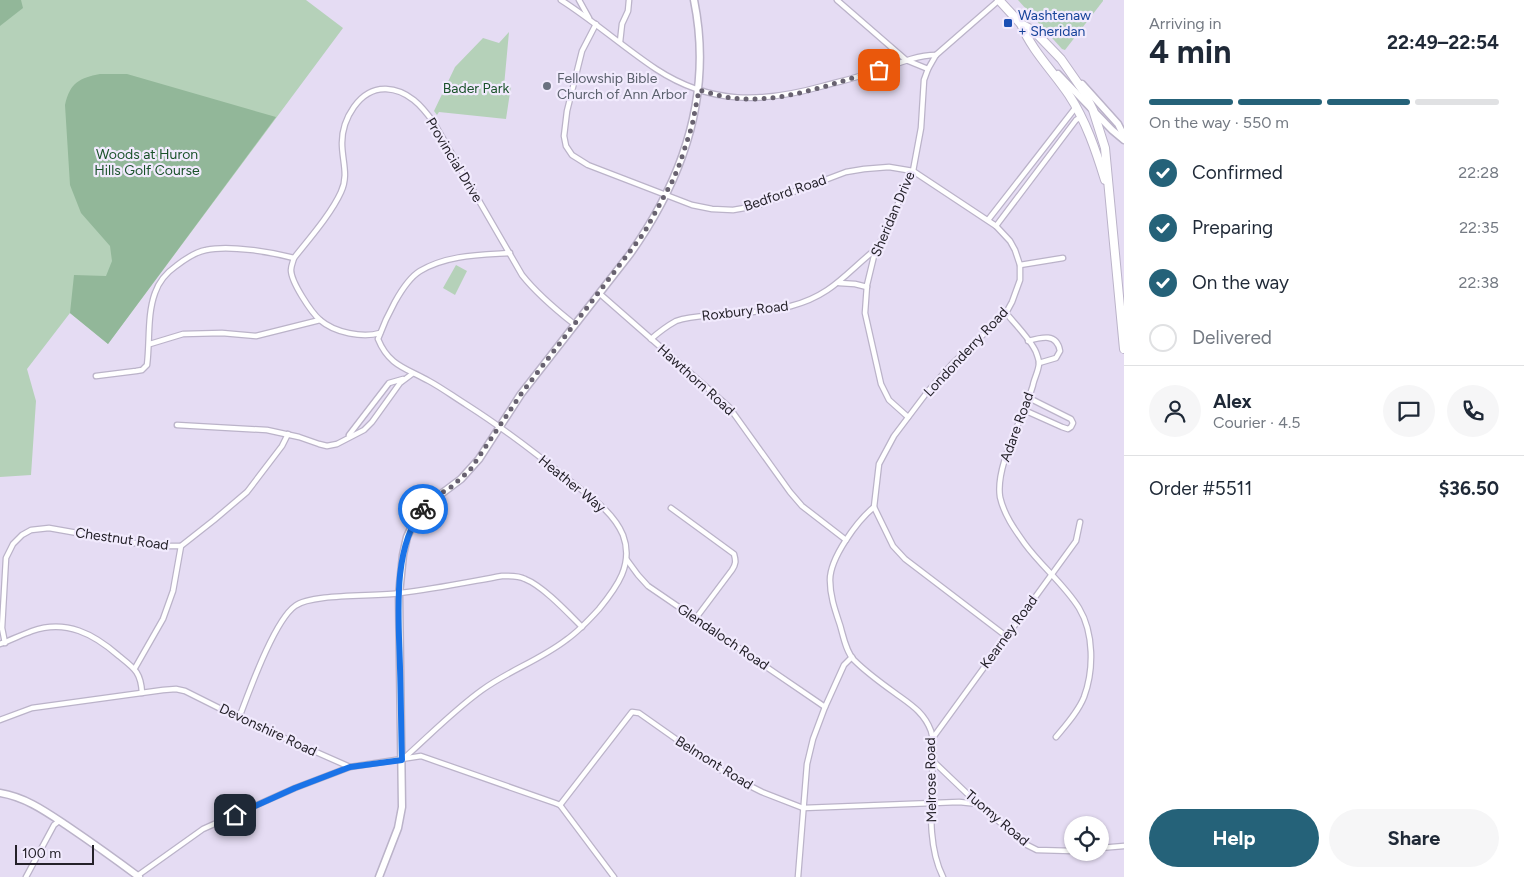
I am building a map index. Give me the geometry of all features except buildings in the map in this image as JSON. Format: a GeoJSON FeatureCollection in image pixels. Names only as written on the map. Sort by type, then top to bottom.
{"type":"FeatureCollection","features":[{"type":"Feature","properties":{"kind":"main road"},"geometry":{"type":"LineString","coordinates":[[999,0],[1021,24],[1033,48],[1082,117],[1108,189]]}},
{"type":"Feature","properties":{"kind":"main road"},"geometry":{"type":"LineString","coordinates":[[1021,24],[1034,31],[1073,74],[1093,110],[1105,148],[1124,349]]}},
{"type":"Feature","properties":{"kind":"street"},"geometry":{"type":"LineString","coordinates":[[562,0],[656,69],[699,90],[725,97],[759,99],[786,96],[879,70],[906,60],[926,55],[936,55]]}},
{"type":"Feature","properties":{"kind":"street"},"geometry":{"type":"LineString","coordinates":[[579,0],[589,19]]}},
{"type":"Feature","properties":{"kind":"street"},"geometry":{"type":"LineString","coordinates":[[620,42],[622,24],[628,11],[629,0]]}},
{"type":"Feature","properties":{"kind":"street"},"geometry":{"type":"LineString","coordinates":[[379,877],[400,818],[403,786],[399,594],[403,556],[408,537],[414,522],[432,499],[451,487],[470,470],[521,394],[644,233],[673,180],[686,149],[699,90],[701,48],[694,0]]}},
{"type":"Feature","properties":{"kind":"street"},"geometry":{"type":"LineString","coordinates":[[837,0],[906,60],[928,69]]}},
{"type":"Feature","properties":{"kind":"street","name":"Sheridan Drive"},"geometry":{"type":"LineString","coordinates":[[908,417],[890,400],[881,384],[865,312],[867,287],[874,256],[913,171],[921,128],[924,80],[928,69],[936,55],[999,0]]}},
{"type":"Feature","properties":{"kind":"street","name":"Bedford Road"},"geometry":{"type":"LineString","coordinates":[[596,24],[582,51],[566,111],[564,136],[566,146],[572,155],[588,165],[692,205],[712,209],[733,210],[756,206],[846,172],[889,167],[913,171],[988,220]]}},
{"type":"Feature","properties":{"kind":"street"},"geometry":{"type":"LineString","coordinates":[[1033,48],[1124,140]]}},
{"type":"Feature","properties":{"kind":"street"},"geometry":{"type":"LineString","coordinates":[[1073,74],[1118,124],[1124,136]]}},
{"type":"Feature","properties":{"kind":"street","name":"Provincial Drive"},"geometry":{"type":"LineString","coordinates":[[294,258],[341,193],[346,174],[342,137],[352,111],[368,94],[380,89],[396,90],[408,96],[424,110],[434,123],[522,275],[534,289],[574,324]]}},
{"type":"Feature","properties":{"kind":"street"},"geometry":{"type":"LineString","coordinates":[[988,220],[1076,107]]}},
{"type":"Feature","properties":{"kind":"street"},"geometry":{"type":"LineString","coordinates":[[996,226],[1076,120],[1082,117]]}},
{"type":"Feature","properties":{"kind":"street"},"geometry":{"type":"LineString","coordinates":[[1039,153],[1047,158]]}},
{"type":"Feature","properties":{"kind":"street","name":"Londonderry Road"},"geometry":{"type":"LineString","coordinates":[[874,506],[878,464],[890,443],[928,391],[952,364],[1006,313],[1016,295],[1020,280],[1020,265],[1015,250],[1010,241],[988,220]]}},
{"type":"Feature","properties":{"kind":"street","name":"Roxbury Road"},"geometry":{"type":"LineString","coordinates":[[651,339],[666,326],[685,318],[790,307],[820,295],[839,283],[878,248]]}},
{"type":"Feature","properties":{"kind":"street"},"geometry":{"type":"LineString","coordinates":[[96,376],[142,370],[147,365],[150,344],[150,313],[155,293],[165,274],[182,261],[207,250],[234,249],[294,258],[291,269],[293,281],[305,301],[320,320],[345,332],[372,336],[380,333],[395,301],[418,272],[439,262],[465,256],[510,254]]}},
{"type":"Feature","properties":{"kind":"street"},"geometry":{"type":"LineString","coordinates":[[1020,265],[1063,258]]}},
{"type":"Feature","properties":{"kind":"street"},"geometry":{"type":"LineString","coordinates":[[839,283],[867,287]]}},
{"type":"Feature","properties":{"kind":"street","name":"Hawthorn Road"},"geometry":{"type":"LineString","coordinates":[[599,293],[729,407],[802,506],[846,540]]}},
{"type":"Feature","properties":{"kind":"street"},"geometry":{"type":"LineString","coordinates":[[1006,313],[1028,341],[1036,351],[1039,363],[1056,358],[1060,351],[1059,346],[1050,337],[1028,341]]}},
{"type":"Feature","properties":{"kind":"street"},"geometry":{"type":"LineString","coordinates":[[150,344],[182,334],[222,333],[256,336],[320,320]]}},
{"type":"Feature","properties":{"kind":"street","name":"Heather Way"},"geometry":{"type":"LineString","coordinates":[[380,333],[378,339],[390,359],[412,374],[427,380],[500,427],[605,509],[622,533],[626,546],[627,560],[621,579],[614,591],[582,627],[566,641],[480,692],[402,760]]}},
{"type":"Feature","properties":{"kind":"street","name":"Adare Road"},"geometry":{"type":"LineString","coordinates":[[1039,363],[1029,398],[1002,468],[1000,495],[1004,510],[1016,532],[1036,559],[1065,590],[1079,609],[1087,628],[1091,649],[1090,672],[1084,696],[1075,712],[1056,737]]}},
{"type":"Feature","properties":{"kind":"street"},"geometry":{"type":"LineString","coordinates":[[347,438],[389,383],[404,379],[412,374]]}},
{"type":"Feature","properties":{"kind":"street"},"geometry":{"type":"LineString","coordinates":[[177,425],[267,430],[288,434],[327,446],[337,444],[364,430],[404,379]]}},
{"type":"Feature","properties":{"kind":"street"},"geometry":{"type":"LineString","coordinates":[[1024,410],[1062,428],[1068,429],[1073,423],[1070,418],[1029,398]]}},
{"type":"Feature","properties":{"kind":"street","name":"Chestnut Road"},"geometry":{"type":"LineString","coordinates":[[2,644],[6,558],[13,544],[30,530],[49,528],[151,546],[181,546],[246,492],[282,446],[288,434]]}},
{"type":"Feature","properties":{"kind":"street"},"geometry":{"type":"LineString","coordinates":[[798,877],[807,764],[813,739],[844,665],[852,657],[842,634],[832,597],[830,578],[846,540],[865,514],[874,506],[893,546],[905,559],[1006,636]]}},
{"type":"Feature","properties":{"kind":"street"},"geometry":{"type":"LineString","coordinates":[[671,508],[734,554],[736,559],[732,570],[696,618]]}},
{"type":"Feature","properties":{"kind":"street","name":"Kearney Road"},"geometry":{"type":"LineString","coordinates":[[932,739],[1076,540],[1080,522]]}},
{"type":"Feature","properties":{"kind":"street"},"geometry":{"type":"LineString","coordinates":[[134,668],[163,619],[173,591],[181,546]]}},
{"type":"Feature","properties":{"kind":"street","name":"Glendaloch Road"},"geometry":{"type":"LineString","coordinates":[[627,560],[648,586],[825,707]]}},
{"type":"Feature","properties":{"kind":"street"},"geometry":{"type":"LineString","coordinates":[[239,718],[275,633],[295,605],[312,599],[399,594],[502,576],[515,576],[526,579],[538,586],[582,627]]}},
{"type":"Feature","properties":{"kind":"street"},"geometry":{"type":"LineString","coordinates":[[2,644],[33,630],[44,628],[58,627],[88,633],[102,641],[134,668],[139,674],[142,693]]}},
{"type":"Feature","properties":{"kind":"street","name":"Melrose Road"},"geometry":{"type":"LineString","coordinates":[[852,657],[917,709],[931,732],[933,761],[931,803],[935,850],[944,877]]}},
{"type":"Feature","properties":{"kind":"street","name":"Devonshire Road"},"geometry":{"type":"LineString","coordinates":[[0,720],[32,708],[176,689],[185,691],[239,718],[350,767]]}},
{"type":"Feature","properties":{"kind":"street","name":"Belmont Road"},"geometry":{"type":"LineString","coordinates":[[560,806],[632,712],[639,713],[717,768],[762,792],[803,808],[959,802],[978,804]]}},
{"type":"Feature","properties":{"kind":"street"},"geometry":{"type":"LineString","coordinates":[[0,793],[32,803],[93,843],[138,876],[202,829],[295,788],[350,767],[421,756],[560,806],[614,877]]}},
{"type":"Feature","properties":{"kind":"street","name":"Tuomy Road"},"geometry":{"type":"LineString","coordinates":[[933,761],[978,804],[1027,845],[1037,850],[1064,851]]}},
{"type":"Feature","properties":{"kind":"street"},"geometry":{"type":"LineString","coordinates":[[26,877],[54,825],[59,821]]}},
{"type":"Feature","properties":{"kind":"street"},"geometry":{"type":"LineString","coordinates":[[1109,847],[1124,846]]}},
{"type":"Feature","properties":{"kind":"green space"},"geometry":{"type":"Polygon","coordinates":[[[0,0],[306,0],[343,28],[108,344],[70,313],[27,369],[36,401],[31,475],[0,477],[0,0]]]}},
{"type":"Feature","properties":{"kind":"green space"},"geometry":{"type":"Polygon","coordinates":[[[0,0],[21,0],[23,8],[0,26],[0,0]]]}},
{"type":"Feature","properties":{"kind":"green space"},"geometry":{"type":"Polygon","coordinates":[[[1018,0],[1103,1],[1065,50],[1062,49],[1018,0]]]}},
{"type":"Feature","properties":{"kind":"green space","name":"Bader Park"},"geometry":{"type":"Polygon","coordinates":[[[509,32],[504,86],[511,86],[506,119],[439,112],[437,115],[434,111],[455,67],[483,38],[499,43],[509,32]]]}},
{"type":"Feature","properties":{"kind":"green space","name":"Woods at Huron Hills Golf Course"},"geometry":{"type":"Polygon","coordinates":[[[100,74],[127,74],[276,117],[108,344],[70,313],[74,275],[106,276],[112,261],[110,246],[81,213],[70,185],[65,105],[70,91],[76,83],[86,77],[100,74]]]}},
{"type":"Feature","properties":{"kind":"green space"},"geometry":{"type":"Polygon","coordinates":[[[456,265],[467,271],[455,295],[443,288],[456,265]]]}},
{"type":"Feature","properties":{"kind":"way so far"},"geometry":{"type":"LineString","coordinates":[[423,509],[432,499],[460,479],[479,459],[521,394],[630,254],[644,233],[673,180],[686,149],[699,90],[725,97],[759,99],[786,96],[879,70]]}},
{"type":"Feature","properties":{"kind":"place","name":"Washtenaw + Sheridan"},"geometry":{"type":"Point","coordinates":[1008,23]}},
{"type":"Feature","properties":{"kind":"place","name":"Fellowship Bible Church of Ann Arbor"},"geometry":{"type":"Point","coordinates":[547,86]}},
{"type":"Feature","properties":{"kind":"route"},"geometry":{"type":"LineString","coordinates":[[235,815],[295,788],[350,767],[402,760],[399,642],[400,579],[408,537],[414,522],[423,509]]}}]}
